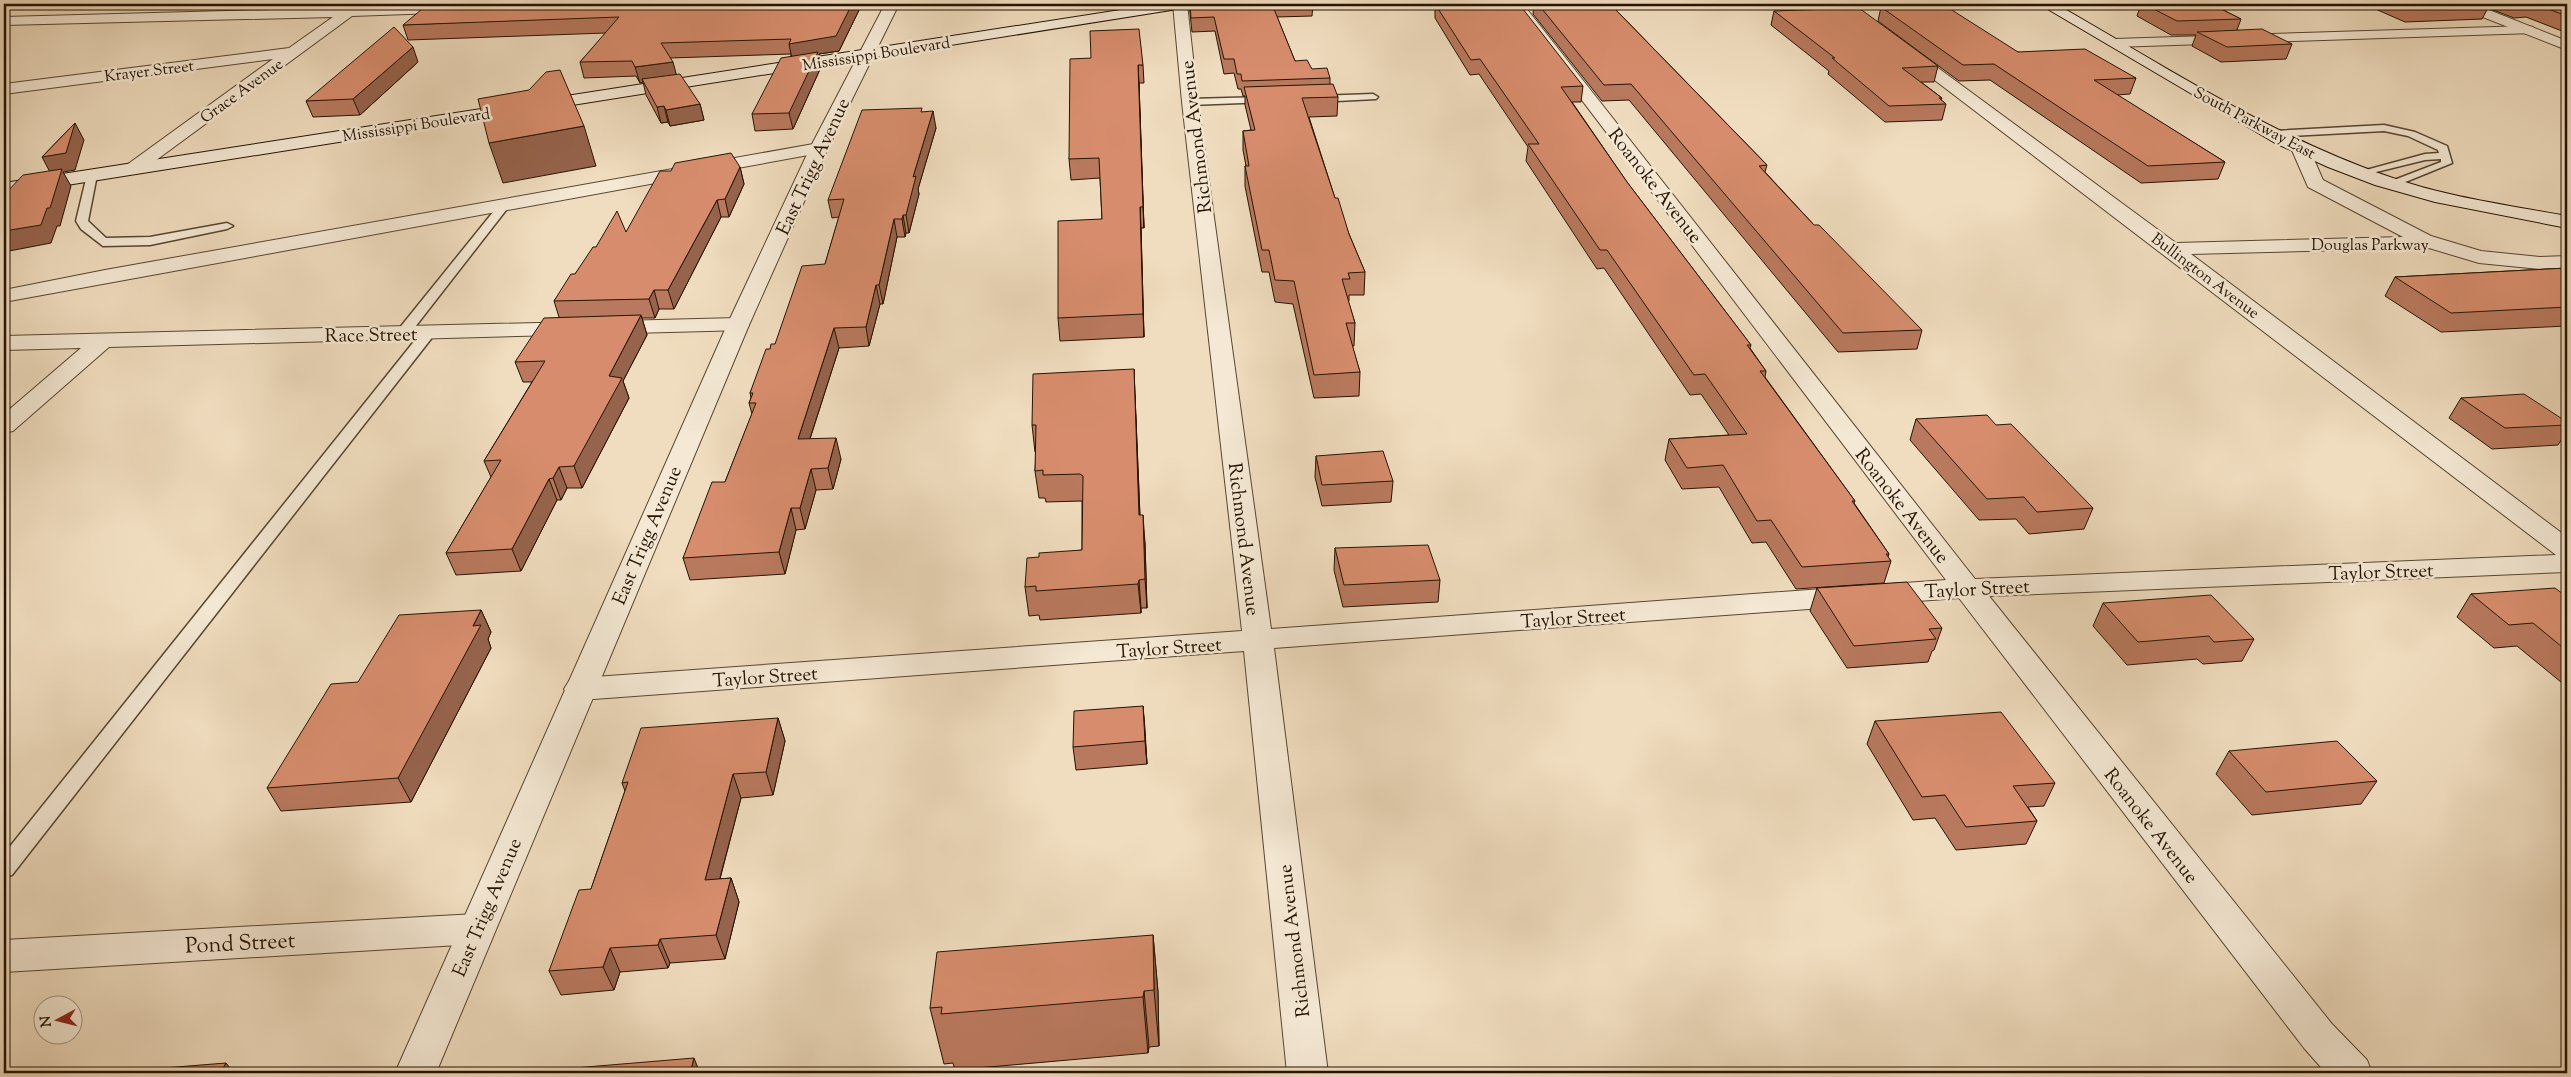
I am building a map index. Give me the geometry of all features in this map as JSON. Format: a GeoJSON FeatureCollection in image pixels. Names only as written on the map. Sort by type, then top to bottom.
{"type":"FeatureCollection","features":[{"type":"Feature","properties":{"kind":"street","name":"East Trigg Avenue"},"geometry":{"type":"LineString","coordinates":[[415,1073],[738,325],[819,148],[892,4]]}},
{"type":"Feature","properties":{"kind":"street","name":"Richmond Avenue"},"geometry":{"type":"LineString","coordinates":[[1180,4],[1190,102],[1258,641],[1308,1073]]}},
{"type":"Feature","properties":{"kind":"street","name":"Mississippi Boulevard"},"geometry":{"type":"LineString","coordinates":[[4,189],[1184,4]]}},
{"type":"Feature","properties":{"kind":"street","name":"Roanoke Avenue"},"geometry":{"type":"LineString","coordinates":[[1516,4],[1967,588],[2318,1036],[2352,1073]]}},
{"type":"Feature","properties":{"kind":"street","name":"Bullington Avenue"},"geometry":{"type":"LineString","coordinates":[[1842,4],[2171,249],[2567,550]]}},
{"type":"Feature","properties":{"kind":"street","name":"South Parkway East"},"geometry":{"type":"LineString","coordinates":[[2046,4],[2272,134],[2300,148],[2360,173],[2442,198],[2567,222]]}},
{"type":"Feature","properties":{"kind":"street"},"geometry":{"type":"LineString","coordinates":[[2462,4],[2567,46]]}},
{"type":"Feature","properties":{"kind":"street"},"geometry":{"type":"LineString","coordinates":[[4,21],[474,9]]}},
{"type":"Feature","properties":{"kind":"street","name":"Grace Avenue"},"geometry":{"type":"LineString","coordinates":[[134,168],[348,12]]}},
{"type":"Feature","properties":{"kind":"street"},"geometry":{"type":"LineString","coordinates":[[2114,43],[2528,30]]}},
{"type":"Feature","properties":{"kind":"street","name":"Krayer Street"},"geometry":{"type":"LineString","coordinates":[[4,89],[294,52]]}},
{"type":"Feature","properties":{"kind":"street"},"geometry":{"type":"LineString","coordinates":[[4,296],[819,148]]}},
{"type":"Feature","properties":{"kind":"street"},"geometry":{"type":"LineString","coordinates":[[2300,148],[2315,183],[2386,222],[2430,242]]}},
{"type":"Feature","properties":{"kind":"street","name":"Douglas Parkway"},"geometry":{"type":"LineString","coordinates":[[2171,249],[2430,242],[2479,257],[2540,263],[2567,262]]}},
{"type":"Feature","properties":{"kind":"street","name":"Race Street"},"geometry":{"type":"LineString","coordinates":[[4,343],[738,325]]}},
{"type":"Feature","properties":{"kind":"street"},"geometry":{"type":"LineString","coordinates":[[4,426],[104,340]]}},
{"type":"Feature","properties":{"kind":"street","name":"Taylor Street"},"geometry":{"type":"LineString","coordinates":[[580,689],[1967,588],[2567,563]]}},
{"type":"Feature","properties":{"kind":"street","name":"Pond Street"},"geometry":{"type":"LineString","coordinates":[[4,956],[476,929]]}},
{"type":"Feature","properties":{"kind":"lane"},"geometry":{"type":"LineString","coordinates":[[1308,99],[1372,97]]}},
{"type":"Feature","properties":{"kind":"lane"},"geometry":{"type":"LineString","coordinates":[[1190,102],[1278,99]]}},
{"type":"Feature","properties":{"kind":"lane"},"geometry":{"type":"LineString","coordinates":[[2272,134],[2384,128],[2411,134],[2443,148],[2447,163],[2393,184]]}},
{"type":"Feature","properties":{"kind":"lane"},"geometry":{"type":"LineString","coordinates":[[2360,173],[2425,156],[2444,156]]}},
{"type":"Feature","properties":{"kind":"lane"},"geometry":{"type":"LineString","coordinates":[[92,175],[82,221],[85,227],[103,242],[150,241],[227,226]]}},
{"type":"Feature","properties":{"kind":"lane"},"geometry":{"type":"LineString","coordinates":[[403,333],[506,204]]}},
{"type":"Feature","properties":{"kind":"lane"},"geometry":{"type":"LineString","coordinates":[[4,869],[429,332]]}},
{"type":"Feature","properties":{"kind":"building"},"geometry":{"type":"Polygon","coordinates":[[[428,4],[852,4],[836,36],[789,44],[791,39],[661,43],[673,62],[635,67],[632,61],[580,62],[619,17],[403,25],[428,4]]]}},
{"type":"Feature","properties":{"kind":"building"},"geometry":{"type":"Polygon","coordinates":[[[1190,4],[1272,4],[1295,61],[1307,60],[1312,69],[1327,68],[1330,78],[1242,81],[1241,74],[1237,74],[1234,59],[1224,59],[1214,17],[1191,18],[1190,4]]]}},
{"type":"Feature","properties":{"kind":"building"},"geometry":{"type":"Polygon","coordinates":[[[1435,4],[1519,4],[1583,86],[1561,87],[1627,182],[1751,345],[1747,345],[1766,371],[1760,371],[1855,501],[1852,501],[1889,554],[1886,554],[1891,561],[1802,567],[1771,520],[1757,521],[1723,465],[1687,468],[1669,439],[1747,434],[1705,374],[1694,375],[1607,250],[1600,250],[1528,144],[1539,144],[1480,59],[1471,60],[1435,4]]]}},
{"type":"Feature","properties":{"kind":"building"},"geometry":{"type":"Polygon","coordinates":[[[1538,4],[1613,4],[1616,7],[1613,7],[1767,165],[1759,166],[1814,225],[1819,225],[1922,330],[1843,333],[1631,84],[1604,85],[1538,4]]]}},
{"type":"Feature","properties":{"kind":"building"},"geometry":{"type":"Polygon","coordinates":[[[2144,4],[2211,4],[2241,19],[2177,21],[2144,4]]]}},
{"type":"Feature","properties":{"kind":"building"},"geometry":{"type":"Polygon","coordinates":[[[2403,4],[2487,4],[2489,5],[2411,7],[2403,4]]]}},
{"type":"Feature","properties":{"kind":"building"},"geometry":{"type":"Polygon","coordinates":[[[2535,4],[2567,4],[2567,16],[2535,4]]]}},
{"type":"Feature","properties":{"kind":"building"},"geometry":{"type":"Polygon","coordinates":[[[1944,5],[2018,52],[2085,49],[2136,78],[2094,80],[2225,162],[2148,166],[1994,64],[1963,65],[1881,7],[1944,5]]]}},
{"type":"Feature","properties":{"kind":"building"},"geometry":{"type":"Polygon","coordinates":[[[1859,8],[1938,66],[1902,68],[1942,98],[1939,98],[1946,104],[1889,106],[1832,58],[1835,58],[1774,11],[1859,8]]]}},
{"type":"Feature","properties":{"kind":"building"},"geometry":{"type":"Polygon","coordinates":[[[394,27],[413,47],[353,99],[306,101],[394,27]]]}},
{"type":"Feature","properties":{"kind":"building"},"geometry":{"type":"Polygon","coordinates":[[[1139,29],[1143,65],[1138,65],[1143,207],[1140,207],[1143,314],[1058,318],[1058,221],[1102,219],[1099,158],[1069,159],[1070,59],[1091,58],[1090,31],[1139,29]]]}},
{"type":"Feature","properties":{"kind":"building"},"geometry":{"type":"Polygon","coordinates":[[[2262,29],[2292,44],[2227,47],[2197,32],[2262,29]]]}},
{"type":"Feature","properties":{"kind":"building"},"geometry":{"type":"Polygon","coordinates":[[[818,52],[789,113],[752,114],[781,58],[818,52]]]}},
{"type":"Feature","properties":{"kind":"building"},"geometry":{"type":"Polygon","coordinates":[[[560,70],[584,126],[489,143],[478,99],[529,90],[546,72],[560,70]]]}},
{"type":"Feature","properties":{"kind":"building"},"geometry":{"type":"Polygon","coordinates":[[[680,74],[700,104],[666,110],[664,106],[657,107],[642,79],[680,74]]]}},
{"type":"Feature","properties":{"kind":"building"},"geometry":{"type":"Polygon","coordinates":[[[1333,84],[1338,97],[1302,98],[1335,198],[1338,198],[1349,234],[1365,272],[1348,273],[1350,279],[1342,279],[1355,323],[1346,323],[1360,372],[1314,375],[1294,281],[1275,280],[1269,250],[1262,250],[1245,166],[1249,166],[1243,131],[1255,130],[1244,87],[1333,84]]]}},
{"type":"Feature","properties":{"kind":"building"},"geometry":{"type":"Polygon","coordinates":[[[922,108],[921,112],[933,111],[913,177],[916,176],[906,215],[903,215],[902,219],[894,219],[879,285],[876,285],[866,327],[834,328],[798,439],[836,438],[828,468],[811,469],[800,508],[791,508],[779,552],[683,558],[712,482],[725,482],[756,403],[749,403],[753,393],[750,393],[766,349],[770,349],[771,344],[775,344],[802,266],[825,264],[844,199],[828,200],[862,110],[922,108]]]}},
{"type":"Feature","properties":{"kind":"building"},"geometry":{"type":"Polygon","coordinates":[[[75,123],[66,153],[42,157],[75,123]]]}},
{"type":"Feature","properties":{"kind":"building"},"geometry":{"type":"Polygon","coordinates":[[[731,153],[740,167],[725,199],[717,200],[668,290],[654,290],[649,299],[554,301],[571,274],[575,274],[593,247],[596,247],[617,211],[626,232],[660,171],[671,171],[675,163],[731,153]]]}},
{"type":"Feature","properties":{"kind":"building"},"geometry":{"type":"Polygon","coordinates":[[[62,169],[50,208],[47,208],[41,225],[4,231],[4,195],[23,175],[62,169]]]}},
{"type":"Feature","properties":{"kind":"building"},"geometry":{"type":"Polygon","coordinates":[[[2567,268],[2567,307],[2451,313],[2395,277],[2567,268]]]}},
{"type":"Feature","properties":{"kind":"building"},"geometry":{"type":"Polygon","coordinates":[[[641,315],[609,376],[622,378],[574,466],[559,467],[553,478],[549,479],[512,549],[446,553],[501,460],[484,461],[545,361],[515,362],[544,318],[641,315]]]}},
{"type":"Feature","properties":{"kind":"building"},"geometry":{"type":"Polygon","coordinates":[[[1134,369],[1139,515],[1143,515],[1145,579],[1139,580],[1138,584],[1036,591],[1036,586],[1025,587],[1027,558],[1039,557],[1039,553],[1082,550],[1083,476],[1080,474],[1043,475],[1043,470],[1035,471],[1036,425],[1032,425],[1033,374],[1134,369]]]}},
{"type":"Feature","properties":{"kind":"building"},"geometry":{"type":"Polygon","coordinates":[[[2524,394],[2567,422],[2567,425],[2505,428],[2461,398],[2524,394]]]}},
{"type":"Feature","properties":{"kind":"building"},"geometry":{"type":"Polygon","coordinates":[[[1987,415],[1996,425],[2011,424],[2093,508],[2037,512],[2024,497],[1987,499],[1916,419],[1987,415]]]}},
{"type":"Feature","properties":{"kind":"building"},"geometry":{"type":"Polygon","coordinates":[[[1383,451],[1393,481],[1322,485],[1316,456],[1383,451]]]}},
{"type":"Feature","properties":{"kind":"building"},"geometry":{"type":"Polygon","coordinates":[[[1428,545],[1440,580],[1344,585],[1335,548],[1428,545]]]}},
{"type":"Feature","properties":{"kind":"building"},"geometry":{"type":"Polygon","coordinates":[[[1907,582],[1942,628],[1929,629],[1936,639],[1854,646],[1817,588],[1907,582]]]}},
{"type":"Feature","properties":{"kind":"building"},"geometry":{"type":"Polygon","coordinates":[[[2555,588],[2567,597],[2567,651],[2533,623],[2509,625],[2471,594],[2555,588]]]}},
{"type":"Feature","properties":{"kind":"building"},"geometry":{"type":"Polygon","coordinates":[[[2211,595],[2254,639],[2214,642],[2209,636],[2138,642],[2103,603],[2211,595]]]}},
{"type":"Feature","properties":{"kind":"building"},"geometry":{"type":"Polygon","coordinates":[[[481,610],[473,626],[481,625],[398,778],[267,788],[331,684],[358,682],[399,615],[481,610]]]}},
{"type":"Feature","properties":{"kind":"building"},"geometry":{"type":"Polygon","coordinates":[[[1143,706],[1145,741],[1073,747],[1074,711],[1143,706]]]}},
{"type":"Feature","properties":{"kind":"building"},"geometry":{"type":"Polygon","coordinates":[[[2001,712],[2055,783],[2013,786],[2037,821],[1966,827],[1945,795],[1922,797],[1875,721],[2001,712]]]}},
{"type":"Feature","properties":{"kind":"building"},"geometry":{"type":"Polygon","coordinates":[[[778,718],[766,772],[733,774],[705,880],[731,878],[716,935],[660,939],[658,945],[610,948],[603,967],[549,971],[579,890],[591,889],[628,782],[622,783],[641,728],[778,718]]]}},
{"type":"Feature","properties":{"kind":"building"},"geometry":{"type":"Polygon","coordinates":[[[2337,741],[2377,781],[2266,792],[2229,751],[2337,741]]]}},
{"type":"Feature","properties":{"kind":"building"},"geometry":{"type":"Polygon","coordinates":[[[1153,935],[1154,990],[1144,991],[1143,997],[941,1014],[942,1007],[930,1008],[937,952],[1153,935]]]}},
{"type":"Feature","properties":{"kind":"building"},"geometry":{"type":"Polygon","coordinates":[[[694,1058],[690,1073],[514,1073],[694,1058]]]}},
{"type":"Feature","properties":{"kind":"building"},"geometry":{"type":"Polygon","coordinates":[[[226,1063],[220,1073],[148,1073],[151,1069],[226,1063]]]}}]}
